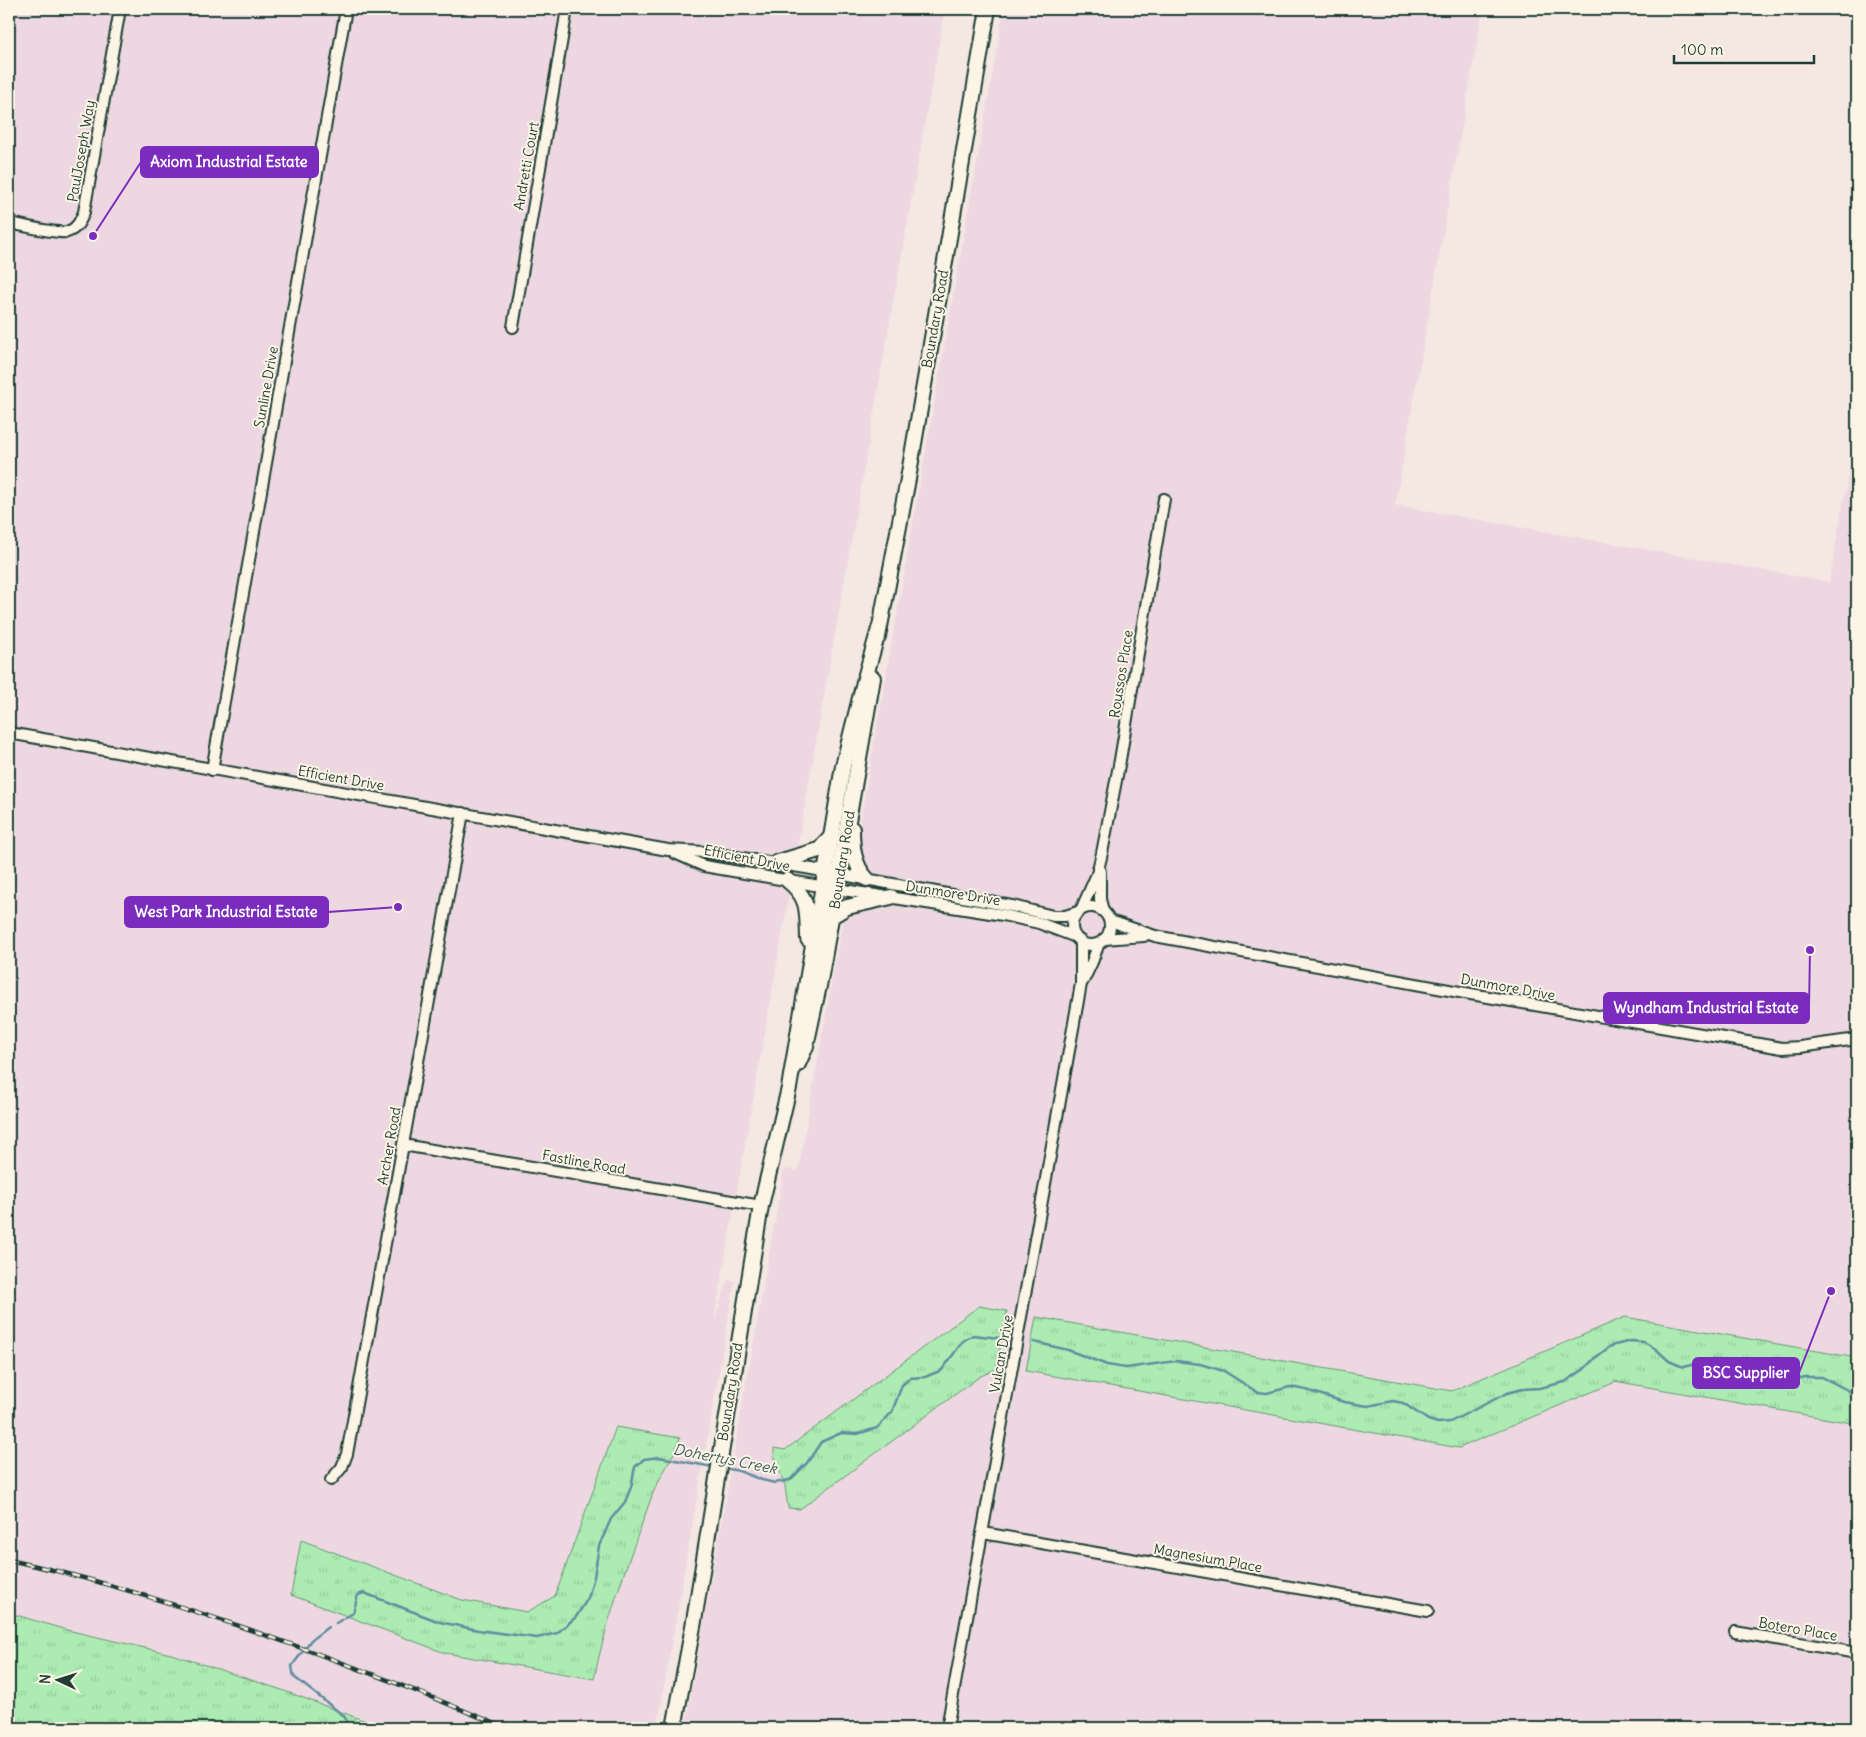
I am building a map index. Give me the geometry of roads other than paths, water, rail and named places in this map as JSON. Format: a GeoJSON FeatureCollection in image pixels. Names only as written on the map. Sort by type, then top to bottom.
{"type":"FeatureCollection","features":[{"type":"Feature","properties":{"kind":"main road","name":"Boundary Road"},"geometry":{"type":"LineString","coordinates":[[674,1728],[694,1622],[761,1206],[789,1088],[823,886],[832,873],[851,803],[874,676],[879,629],[908,479],[988,9]]}},
{"type":"Feature","properties":{"kind":"main road","name":"Boundary Road"},"geometry":{"type":"LineString","coordinates":[[789,1088],[806,1046],[832,916],[837,890],[832,873],[831,837],[843,766],[879,629]]}},
{"type":"Feature","properties":{"kind":"main road"},"geometry":{"type":"LineString","coordinates":[[851,803],[852,844],[860,872],[867,879]]}},
{"type":"Feature","properties":{"kind":"main road"},"geometry":{"type":"LineString","coordinates":[[775,863],[819,850],[831,837]]}},
{"type":"Feature","properties":{"kind":"main road"},"geometry":{"type":"LineString","coordinates":[[787,880],[801,892],[805,902],[809,970]]}},
{"type":"Feature","properties":{"kind":"main road"},"geometry":{"type":"LineString","coordinates":[[832,916],[847,907],[892,897]]}},
{"type":"Feature","properties":{"kind":"street","name":"PaulJoseph Way"},"geometry":{"type":"LineString","coordinates":[[9,223],[58,232],[68,232],[81,222],[120,9]]}},
{"type":"Feature","properties":{"kind":"street","name":"Sunline Drive"},"geometry":{"type":"LineString","coordinates":[[212,770],[346,9]]}},
{"type":"Feature","properties":{"kind":"street","name":"Andretti Court"},"geometry":{"type":"LineString","coordinates":[[513,327],[567,9]]}},
{"type":"Feature","properties":{"kind":"street","name":"Roussos Place"},"geometry":{"type":"LineString","coordinates":[[1102,910],[1099,881],[1102,853],[1120,760],[1164,499]]}},
{"type":"Feature","properties":{"kind":"street","name":"Efficient Drive"},"geometry":{"type":"LineString","coordinates":[[9,733],[668,850],[704,852],[832,873]]}},
{"type":"Feature","properties":{"kind":"street","name":"Archer Road"},"geometry":{"type":"LineString","coordinates":[[332,1480],[342,1467],[347,1454],[463,813]]}},
{"type":"Feature","properties":{"kind":"street","name":"Efficient Drive"},"geometry":{"type":"LineString","coordinates":[[668,850],[704,866],[823,886]]}},
{"type":"Feature","properties":{"kind":"street","name":"Roussos Place"},"geometry":{"type":"LineString","coordinates":[[1080,911],[1096,874],[1102,853]]}},
{"type":"Feature","properties":{"kind":"street","name":"Dunmore Drive"},"geometry":{"type":"LineString","coordinates":[[832,873],[1017,907],[1053,916],[1064,916],[1080,911]]}},
{"type":"Feature","properties":{"kind":"street","name":"Dunmore Drive"},"geometry":{"type":"LineString","coordinates":[[823,886],[837,890],[892,897],[1039,923],[1078,939]]}},
{"type":"Feature","properties":{"kind":"street"},"geometry":{"type":"LineString","coordinates":[[1092,907],[1102,910],[1110,921],[1110,928],[1102,941],[1093,944],[1078,939],[1074,932],[1073,921],[1080,911],[1092,907]]}},
{"type":"Feature","properties":{"kind":"street","name":"Dunmore Drive"},"geometry":{"type":"LineString","coordinates":[[1110,921],[1155,936],[1465,993],[1782,1048],[1857,1039]]}},
{"type":"Feature","properties":{"kind":"street","name":"Dunmore Drive"},"geometry":{"type":"LineString","coordinates":[[1102,941],[1130,936],[1155,936]]}},
{"type":"Feature","properties":{"kind":"street","name":"Vulcan Drive"},"geometry":{"type":"LineString","coordinates":[[947,1728],[1081,984],[1078,939]]}},
{"type":"Feature","properties":{"kind":"street","name":"Vulcan Drive"},"geometry":{"type":"LineString","coordinates":[[1081,984],[1102,941]]}},
{"type":"Feature","properties":{"kind":"street","name":"Fastline Road"},"geometry":{"type":"LineString","coordinates":[[403,1145],[761,1206]]}},
{"type":"Feature","properties":{"kind":"street","name":"Magnesium Place"},"geometry":{"type":"LineString","coordinates":[[983,1533],[1428,1611]]}},
{"type":"Feature","properties":{"kind":"street","name":"Botero Place"},"geometry":{"type":"LineString","coordinates":[[1735,1632],[1857,1653]]}},
{"type":"Feature","properties":{"kind":"waterway","name":"Dohertys Creek"},"geometry":{"type":"LineString","coordinates":[[724,1468],[775,1483],[790,1480],[807,1463],[821,1442],[841,1433],[857,1434],[877,1428],[892,1412],[902,1385],[910,1378],[925,1377],[942,1370],[963,1341],[973,1335],[999,1338]]}},
{"type":"Feature","properties":{"kind":"waterway","name":"Dohertys Creek"},"geometry":{"type":"LineString","coordinates":[[1034,1342],[1068,1350],[1107,1365],[1126,1368],[1176,1361],[1200,1364],[1224,1371],[1257,1392],[1267,1393],[1290,1387],[1344,1402],[1368,1406],[1393,1401],[1403,1403],[1428,1420],[1438,1423],[1450,1422],[1507,1393],[1565,1382],[1583,1370],[1611,1346],[1631,1341],[1644,1342],[1656,1349],[1669,1361],[1683,1367],[1712,1360],[1729,1361],[1745,1373],[1762,1381],[1781,1383],[1805,1377],[1822,1377],[1857,1395]]}},
{"type":"Feature","properties":{"kind":"waterway","name":"Dohertys Creek"},"geometry":{"type":"LineString","coordinates":[[336,1623],[353,1613],[358,1595],[364,1593],[440,1622],[478,1630],[537,1638],[557,1633],[576,1617],[588,1598],[594,1577],[599,1546],[611,1519],[625,1502],[631,1487],[635,1467],[644,1459],[659,1457],[713,1467]]}},
{"type":"Feature","properties":{"kind":"waterway","name":"Dohertys Creek"},"geometry":{"type":"LineString","coordinates":[[328,1627],[311,1640],[292,1666],[294,1677],[344,1716],[350,1728]]}},
{"type":"Feature","properties":{"kind":"railway"},"geometry":{"type":"LineString","coordinates":[[9,1560],[96,1581],[239,1626],[373,1674],[505,1728]]}},
{"type":"Feature","properties":{"kind":"place","name":"Axiom Industrial Estate"},"geometry":{"type":"Point","coordinates":[93,236]}},
{"type":"Feature","properties":{"kind":"place","name":"West Park Industrial Estate"},"geometry":{"type":"Point","coordinates":[398,907]}},
{"type":"Feature","properties":{"kind":"place","name":"Wyndham Industrial Estate"},"geometry":{"type":"Point","coordinates":[1810,950]}},
{"type":"Feature","properties":{"kind":"place","name":"BSC Supplier"},"geometry":{"type":"Point","coordinates":[1831,1291]}}]}
